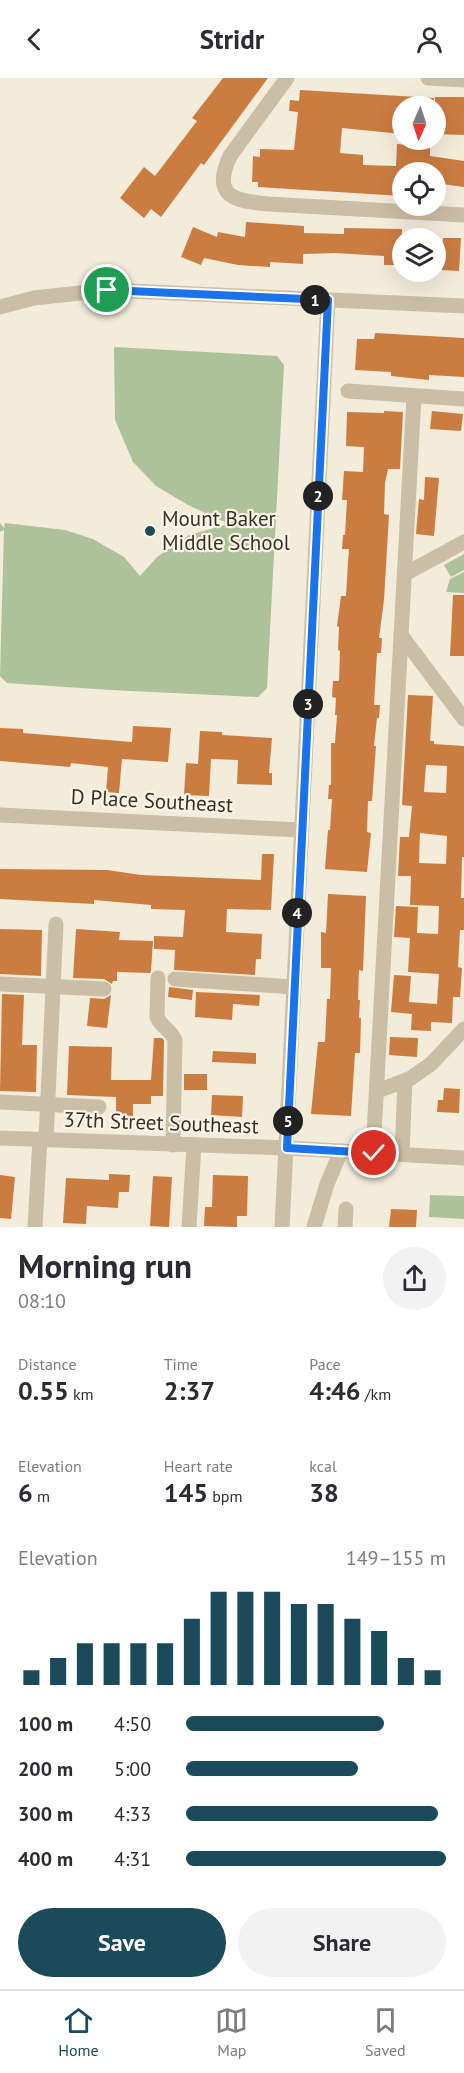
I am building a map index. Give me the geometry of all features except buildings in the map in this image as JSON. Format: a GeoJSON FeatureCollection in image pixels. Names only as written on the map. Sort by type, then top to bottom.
{"type":"FeatureCollection","features":[{"type":"Feature","properties":{"kind":"street"},"geometry":{"type":"LineString","coordinates":[[287,78],[227,162],[224,176],[225,186],[232,197],[244,202],[268,204],[464,215]]}},
{"type":"Feature","properties":{"kind":"street"},"geometry":{"type":"LineString","coordinates":[[428,78],[464,80]]}},
{"type":"Feature","properties":{"kind":"street"},"geometry":{"type":"LineString","coordinates":[[0,307],[34,297],[107,290],[464,306]]}},
{"type":"Feature","properties":{"kind":"street"},"geometry":{"type":"LineString","coordinates":[[282,1227],[328,300]]}},
{"type":"Feature","properties":{"kind":"street"},"geometry":{"type":"LineString","coordinates":[[348,391],[464,399]]}},
{"type":"Feature","properties":{"kind":"street"},"geometry":{"type":"LineString","coordinates":[[374,1153],[414,396]]}},
{"type":"Feature","properties":{"kind":"street"},"geometry":{"type":"LineString","coordinates":[[405,574],[464,542]]}},
{"type":"Feature","properties":{"kind":"street"},"geometry":{"type":"LineString","coordinates":[[401,635],[464,719]]}},
{"type":"Feature","properties":{"kind":"street","name":"D Place Southeast"},"geometry":{"type":"LineString","coordinates":[[0,814],[301,830]]}},
{"type":"Feature","properties":{"kind":"street"},"geometry":{"type":"LineString","coordinates":[[35,1227],[47,1104],[56,924]]}},
{"type":"Feature","properties":{"kind":"street"},"geometry":{"type":"LineString","coordinates":[[158,978],[157,1017],[175,1040],[173,1145]]}},
{"type":"Feature","properties":{"kind":"street"},"geometry":{"type":"LineString","coordinates":[[175,979],[294,987]]}},
{"type":"Feature","properties":{"kind":"street"},"geometry":{"type":"LineString","coordinates":[[0,984],[104,989]]}},
{"type":"Feature","properties":{"kind":"street"},"geometry":{"type":"LineString","coordinates":[[378,1091],[405,1081],[431,1064],[464,1029]]}},
{"type":"Feature","properties":{"kind":"street"},"geometry":{"type":"LineString","coordinates":[[402,1154],[405,1081]]}},
{"type":"Feature","properties":{"kind":"street"},"geometry":{"type":"LineString","coordinates":[[0,1102],[99,1107]]}},
{"type":"Feature","properties":{"kind":"street","name":"37th Street Southeast"},"geometry":{"type":"LineString","coordinates":[[0,1138],[287,1148],[464,1158]]}},
{"type":"Feature","properties":{"kind":"street"},"geometry":{"type":"LineString","coordinates":[[189,1227],[194,1146]]}},
{"type":"Feature","properties":{"kind":"street"},"geometry":{"type":"LineString","coordinates":[[314,1227],[321,1200],[341,1151]]}},
{"type":"Feature","properties":{"kind":"street"},"geometry":{"type":"LineString","coordinates":[[345,1227],[346,1209]]}},
{"type":"Feature","properties":{"kind":"green space"},"geometry":{"type":"Polygon","coordinates":[[[114,347],[277,356],[284,365],[267,688],[258,697],[7,683],[0,676],[4,530],[0,532],[0,523],[4,528],[5,523],[65,530],[93,539],[124,557],[140,576],[157,557],[189,535],[229,524],[188,505],[156,486],[133,462],[115,420],[114,347]]]}},
{"type":"Feature","properties":{"kind":"green space"},"geometry":{"type":"Polygon","coordinates":[[[464,554],[464,570],[451,577],[444,565],[464,554]]]}},
{"type":"Feature","properties":{"kind":"green space"},"geometry":{"type":"Polygon","coordinates":[[[464,572],[464,593],[446,592],[450,579],[464,572]]]}},
{"type":"Feature","properties":{"kind":"green space"},"geometry":{"type":"Polygon","coordinates":[[[430,1195],[464,1196],[464,1219],[429,1217],[430,1195]]]}},
{"type":"Feature","properties":{"kind":"place","name":"Mount Baker Middle School"},"geometry":{"type":"Point","coordinates":[150,531]}},
{"type":"Feature","properties":{"kind":"route"},"geometry":{"type":"LineString","coordinates":[[107,290],[328,300],[287,1148],[374,1153]]}}]}
